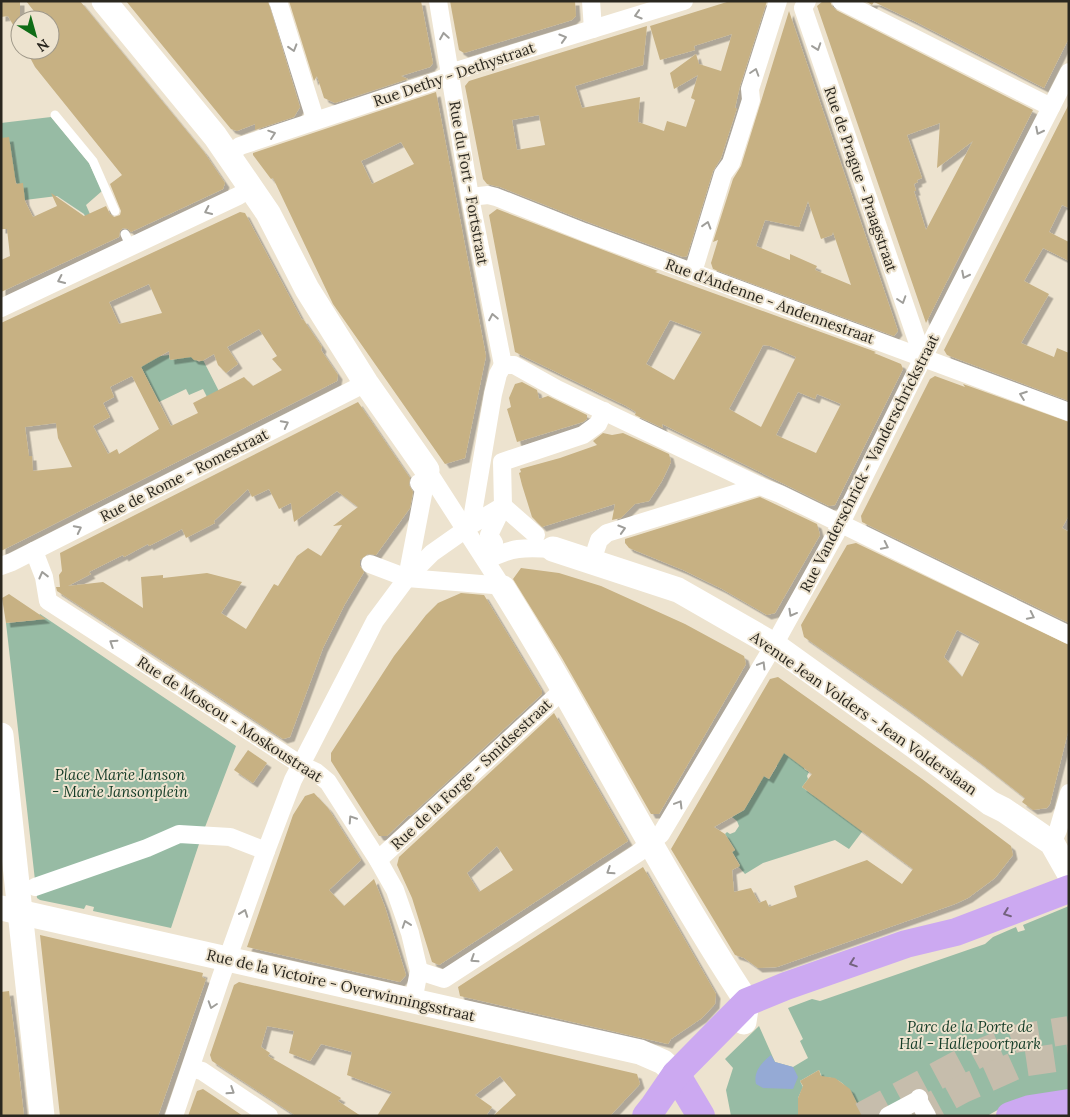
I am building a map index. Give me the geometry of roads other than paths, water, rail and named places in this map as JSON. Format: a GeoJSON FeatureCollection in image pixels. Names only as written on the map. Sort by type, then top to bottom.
{"type":"FeatureCollection","features":[{"type":"Feature","properties":{"kind":"main road"},"geometry":{"type":"LineString","coordinates":[[646,1116],[680,1080],[708,1040],[747,1002],[786,986],[906,944],[956,932],[1060,891]]}},
{"type":"Feature","properties":{"kind":"main road"},"geometry":{"type":"LineString","coordinates":[[680,1080],[701,1116]]}},
{"type":"Feature","properties":{"kind":"main road"},"geometry":{"type":"LineString","coordinates":[[1010,1116],[1030,1109],[1069,1103]]}},
{"type":"Feature","properties":{"kind":"street"},"geometry":{"type":"LineString","coordinates":[[104,1],[216,136],[268,213],[307,289],[423,477],[486,561],[498,587],[564,689],[650,843],[747,1002]]}},
{"type":"Feature","properties":{"kind":"street"},"geometry":{"type":"LineString","coordinates":[[278,1],[315,120]]}},
{"type":"Feature","properties":{"kind":"street","name":"Rue du Fort - Fortstraat"},"geometry":{"type":"LineString","coordinates":[[438,1],[470,197],[503,365]]}},
{"type":"Feature","properties":{"kind":"street"},"geometry":{"type":"LineString","coordinates":[[591,1],[593,28]]}},
{"type":"Feature","properties":{"kind":"street","name":"Rue Dethy - Dethystraat"},"geometry":{"type":"LineString","coordinates":[[228,155],[240,146],[439,80],[459,70],[684,1]]}},
{"type":"Feature","properties":{"kind":"street"},"geometry":{"type":"LineString","coordinates":[[693,272],[723,174],[731,163],[751,100],[750,89],[778,1]]}},
{"type":"Feature","properties":{"kind":"street","name":"Rue de Prague - Praagstraat"},"geometry":{"type":"LineString","coordinates":[[807,1],[804,8],[922,358]]}},
{"type":"Feature","properties":{"kind":"street"},"geometry":{"type":"LineString","coordinates":[[841,1],[1051,107]]}},
{"type":"Feature","properties":{"kind":"street","name":"Rue Vanderschrick - Vanderschrickstraat"},"geometry":{"type":"LineString","coordinates":[[419,971],[444,978],[638,853],[661,834],[774,645],[841,524],[922,358],[1069,72]]}},
{"type":"Feature","properties":{"kind":"street"},"geometry":{"type":"LineString","coordinates":[[1,308],[128,240],[238,196],[251,188]]}},
{"type":"Feature","properties":{"kind":"street","name":"Rue d'Andenne - Andennestraat"},"geometry":{"type":"LineString","coordinates":[[470,197],[488,195],[496,197],[584,232],[1069,412]]}},
{"type":"Feature","properties":{"kind":"street"},"geometry":{"type":"LineString","coordinates":[[503,506],[471,526],[482,448],[498,374],[503,365],[514,365],[557,389],[780,494],[1069,634]]}},
{"type":"Feature","properties":{"kind":"street","name":"Rue de Rome - Romestraat"},"geometry":{"type":"LineString","coordinates":[[1,566],[366,383]]}},
{"type":"Feature","properties":{"kind":"street"},"geometry":{"type":"LineString","coordinates":[[502,462],[583,435],[598,424],[604,411]]}},
{"type":"Feature","properties":{"kind":"street"},"geometry":{"type":"LineString","coordinates":[[482,448],[502,462]]}},
{"type":"Feature","properties":{"kind":"street"},"geometry":{"type":"LineString","coordinates":[[494,543],[489,535],[503,506],[502,462]]}},
{"type":"Feature","properties":{"kind":"street"},"geometry":{"type":"LineString","coordinates":[[407,578],[424,490],[423,477]]}},
{"type":"Feature","properties":{"kind":"street"},"geometry":{"type":"LineString","coordinates":[[592,561],[599,540],[607,533],[760,486]]}},
{"type":"Feature","properties":{"kind":"street"},"geometry":{"type":"LineString","coordinates":[[503,506],[539,537]]}},
{"type":"Feature","properties":{"kind":"street"},"geometry":{"type":"LineString","coordinates":[[174,1116],[266,851],[293,780],[375,621],[407,578],[432,553],[458,534]]}},
{"type":"Feature","properties":{"kind":"street","name":"Avenue Jean Volders - Jean Volderslaan"},"geometry":{"type":"LineString","coordinates":[[486,561],[514,548],[532,547],[539,537],[592,561],[678,590],[774,645],[990,803],[1004,810],[1069,873]]}},
{"type":"Feature","properties":{"kind":"street","name":"Rue de Moscou - Moskoustraat"},"geometry":{"type":"LineString","coordinates":[[34,551],[44,577],[48,601],[301,765],[316,772],[328,782],[395,890],[410,933],[419,971],[413,1001]]}},
{"type":"Feature","properties":{"kind":"street"},"geometry":{"type":"LineString","coordinates":[[370,564],[407,578],[498,587]]}},
{"type":"Feature","properties":{"kind":"street","name":"Rue de la Forge - Smidsestraat"},"geometry":{"type":"LineString","coordinates":[[378,860],[564,689]]}},
{"type":"Feature","properties":{"kind":"street"},"geometry":{"type":"LineString","coordinates":[[1,734],[8,914],[42,1116]]}},
{"type":"Feature","properties":{"kind":"street"},"geometry":{"type":"LineString","coordinates":[[1037,843],[1058,830],[1069,793]]}},
{"type":"Feature","properties":{"kind":"street"},"geometry":{"type":"LineString","coordinates":[[35,886],[147,848],[179,834],[230,837],[266,851]]}},
{"type":"Feature","properties":{"kind":"street","name":"Avenue Jean Volders - Jean Volderslaan"},"geometry":{"type":"LineString","coordinates":[[1037,843],[1050,874],[1060,891]]}},
{"type":"Feature","properties":{"kind":"street","name":"Rue de la Victoire - Overwinningsstraat"},"geometry":{"type":"LineString","coordinates":[[8,914],[228,959],[640,1052],[663,1062],[680,1080]]}},
{"type":"Feature","properties":{"kind":"street"},"geometry":{"type":"LineString","coordinates":[[191,1068],[202,1071],[269,1116]]}},
{"type":"Feature","properties":{"kind":"street"},"geometry":{"type":"LineString","coordinates":[[888,1116],[918,1099],[927,1116]]}},
{"type":"Feature","properties":{"kind":"lane"},"geometry":{"type":"LineString","coordinates":[[55,115],[93,161],[115,211]]}},
{"type":"Feature","properties":{"kind":"water"},"geometry":{"type":"Polygon","coordinates":[[[771,1055],[775,1062],[793,1067],[798,1077],[793,1089],[763,1088],[756,1084],[755,1080],[759,1068],[771,1055]]]}},
{"type":"Feature","properties":{"kind":"tunnel"},"geometry":{"type":"LineString","coordinates":[[862,1116],[978,1054],[1014,1039],[1069,1030]]}},
{"type":"Feature","properties":{"kind":"tunnel"},"geometry":{"type":"LineString","coordinates":[[913,1116],[963,1089],[1021,1063],[1069,1056]]}},
{"type":"Feature","properties":{"kind":"park label","name":"Place Marie Janson - Marie Jansonplein"},"geometry":{"type":"Point","coordinates":[120,782]}},
{"type":"Feature","properties":{"kind":"park label","name":"Parc de la Porte de Hal - Hallepoortpark"},"geometry":{"type":"Point","coordinates":[970,1034]}}]}
